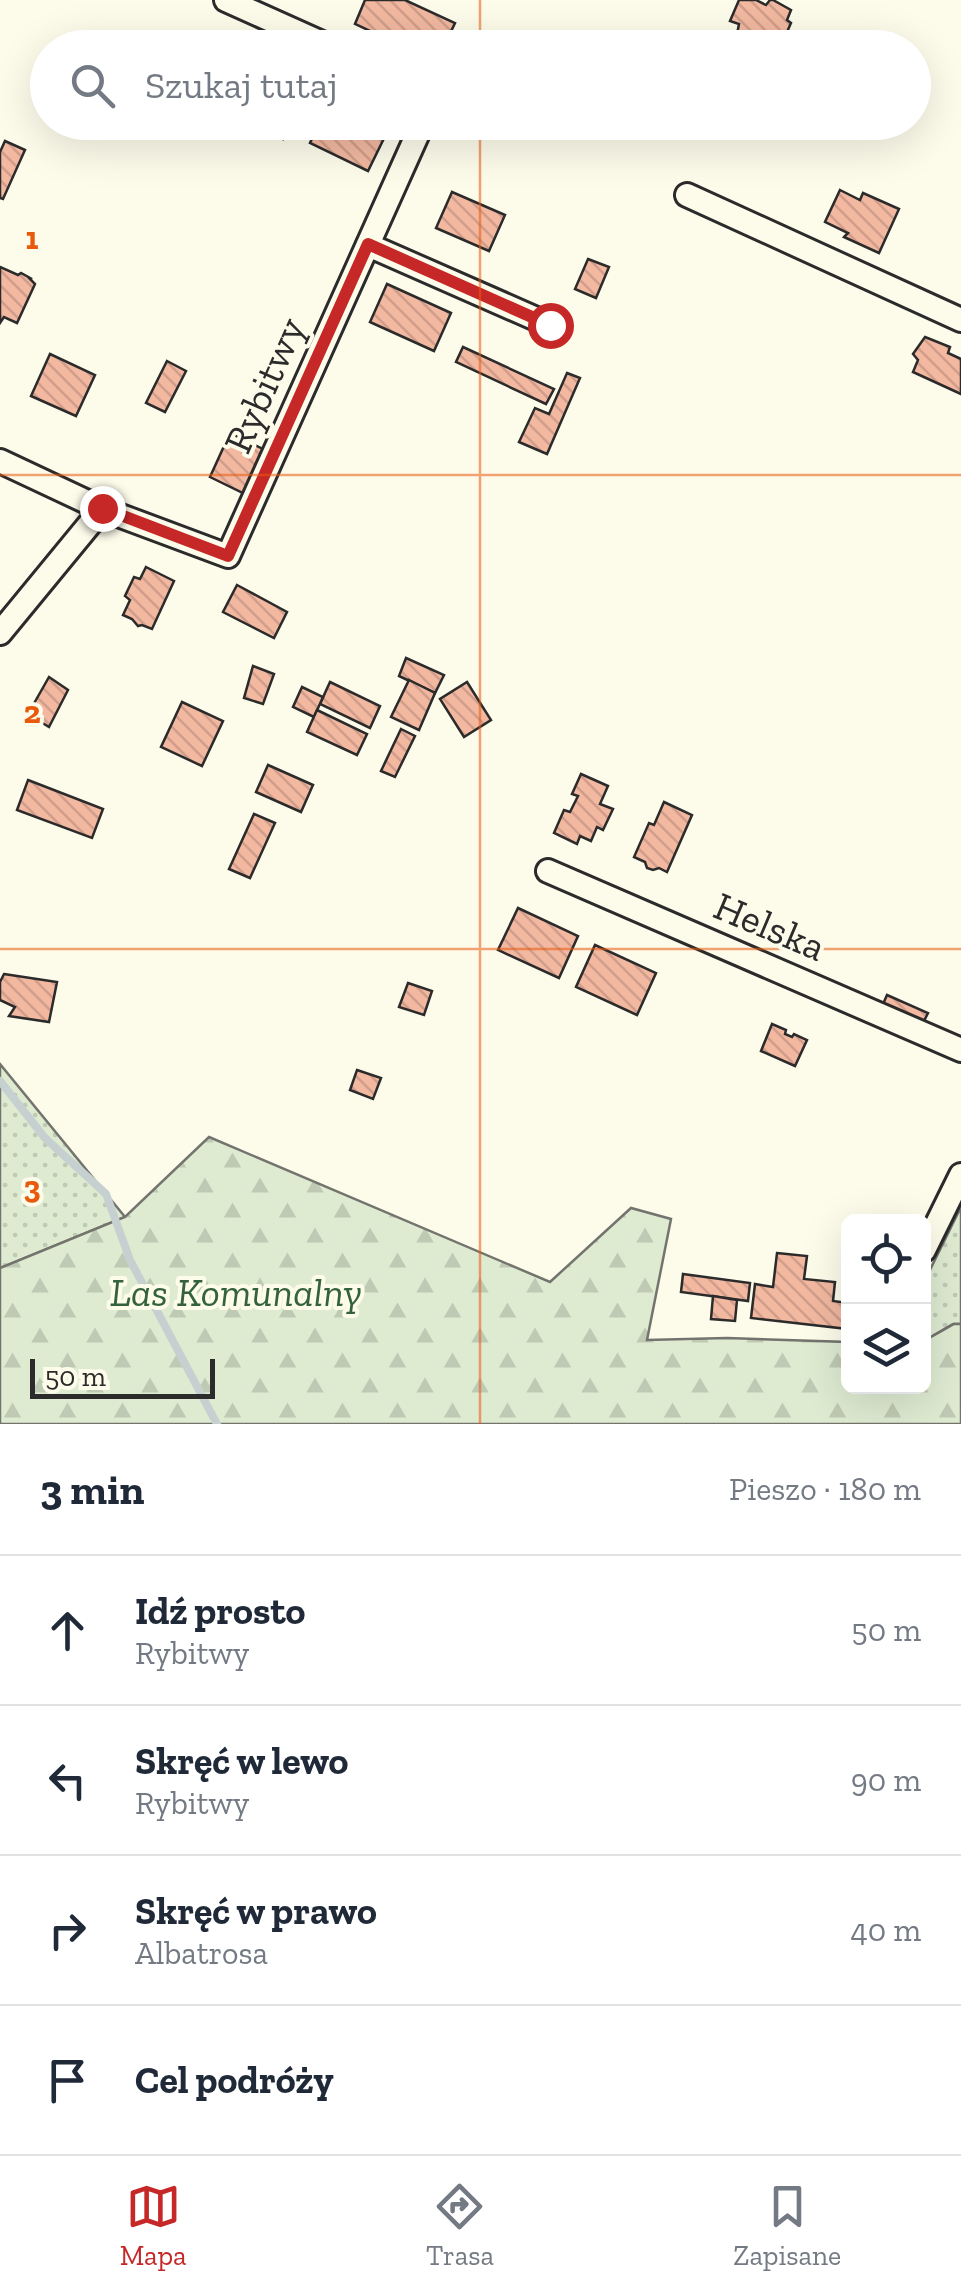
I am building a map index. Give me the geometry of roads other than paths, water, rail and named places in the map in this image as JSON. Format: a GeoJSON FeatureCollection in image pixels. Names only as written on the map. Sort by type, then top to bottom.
{"type":"FeatureCollection","features":[{"type":"Feature","properties":{"kind":"street"},"geometry":{"type":"LineString","coordinates":[[226,0],[293,30]]}},
{"type":"Feature","properties":{"kind":"street","name":"Rybitwy"},"geometry":{"type":"LineString","coordinates":[[102,508],[228,556],[415,140]]}},
{"type":"Feature","properties":{"kind":"street"},"geometry":{"type":"LineString","coordinates":[[687,195],[961,320]]}},
{"type":"Feature","properties":{"kind":"street"},"geometry":{"type":"LineString","coordinates":[[368,244],[550,325]]}},
{"type":"Feature","properties":{"kind":"street"},"geometry":{"type":"LineString","coordinates":[[0,460],[102,508],[0,633]]}},
{"type":"Feature","properties":{"kind":"street","name":"Helska"},"geometry":{"type":"LineString","coordinates":[[548,871],[961,1050]]}},
{"type":"Feature","properties":{"kind":"street"},"geometry":{"type":"LineString","coordinates":[[931,1236],[961,1175]]}},
{"type":"Feature","properties":{"kind":"waterway"},"geometry":{"type":"LineString","coordinates":[[0,1081],[45,1138],[106,1194],[130,1260],[217,1424]]}},
{"type":"Feature","properties":{"kind":"park label","name":"Las Komunalny"},"geometry":{"type":"Point","coordinates":[236,1292]}}]}
